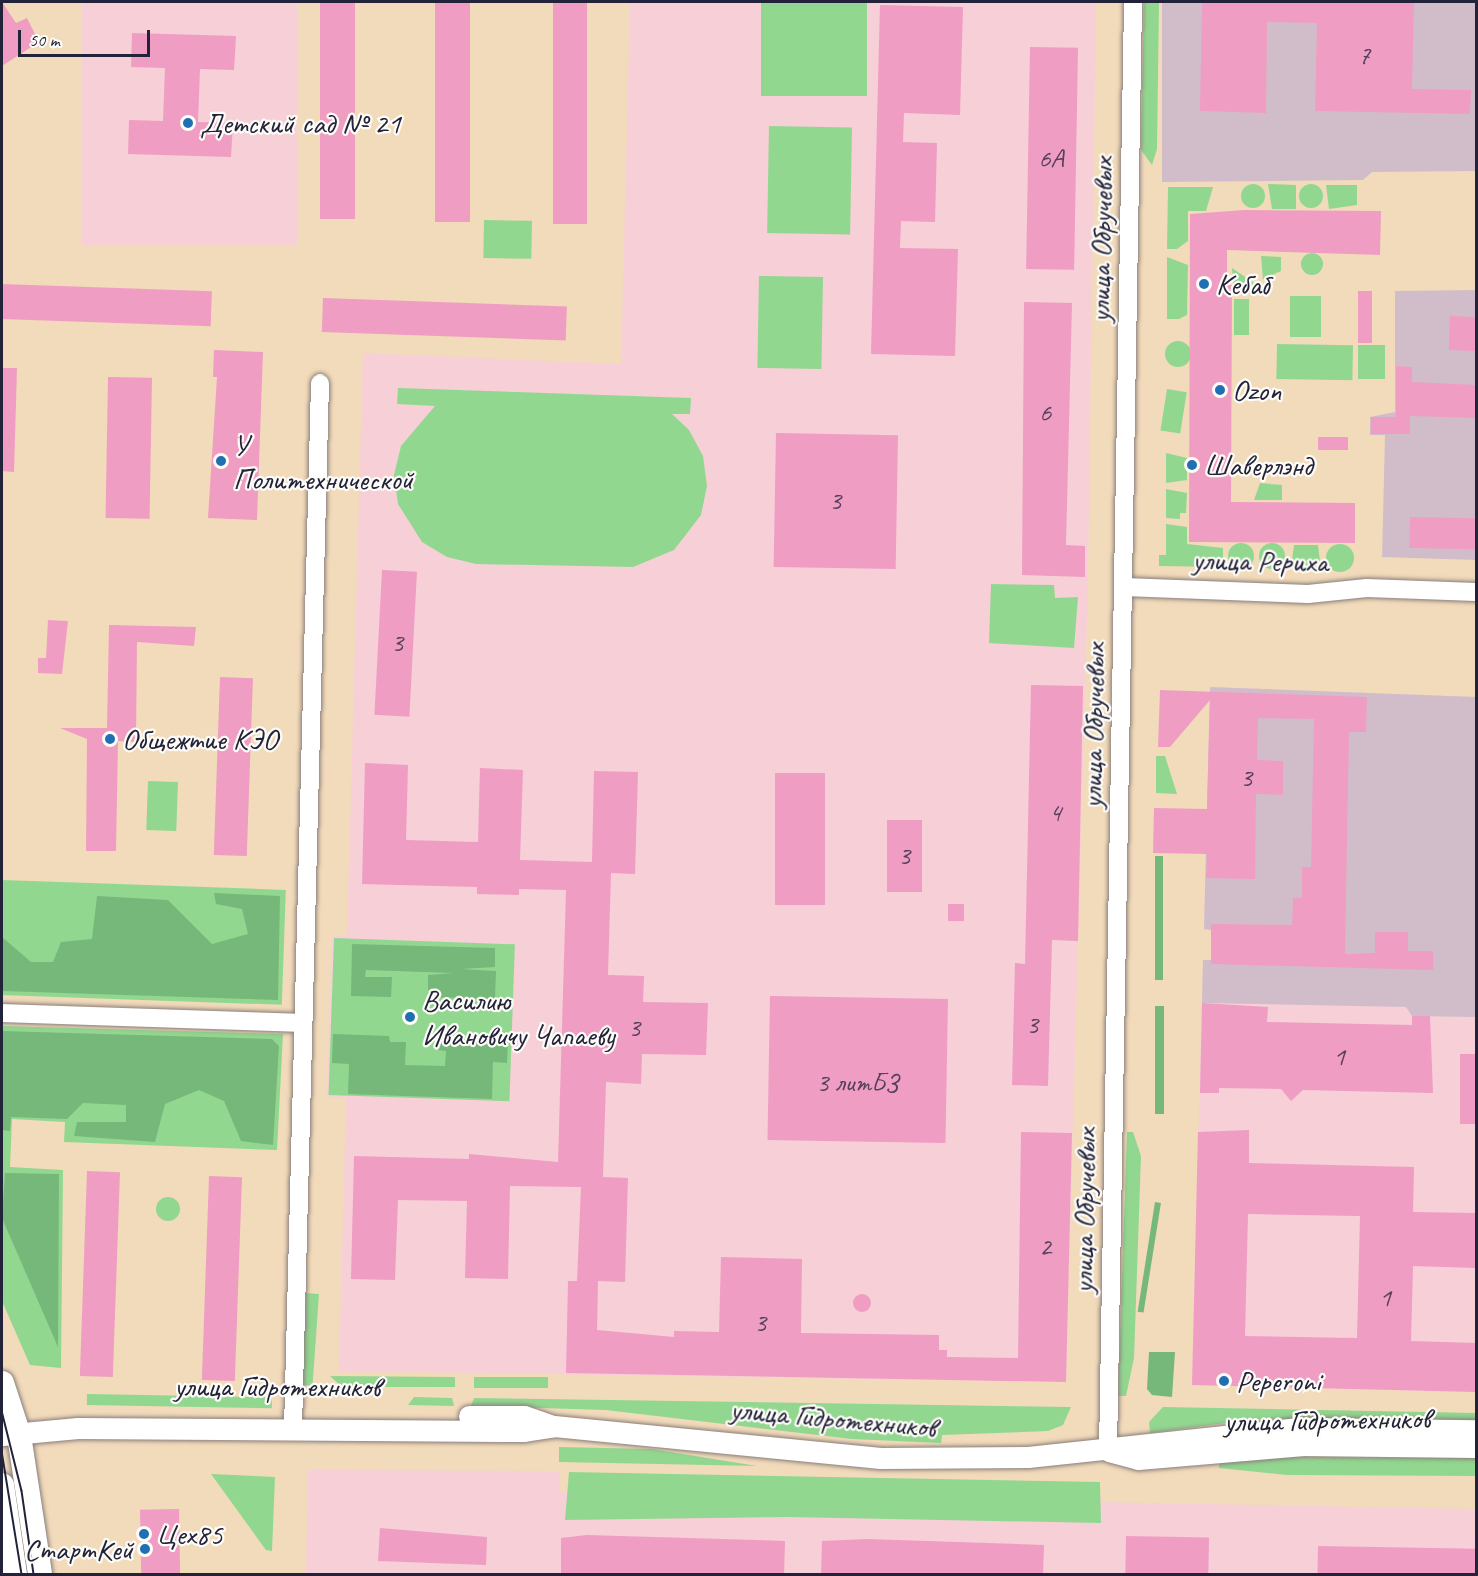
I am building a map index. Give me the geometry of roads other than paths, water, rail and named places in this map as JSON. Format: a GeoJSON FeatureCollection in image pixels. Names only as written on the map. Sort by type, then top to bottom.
{"type":"FeatureCollection","features":[{"type":"Feature","properties":{"kind":"main road"},"geometry":{"type":"LineString","coordinates":[[2,1383],[40,1575]]}},
{"type":"Feature","properties":{"kind":"main road"},"geometry":{"type":"LineString","coordinates":[[2,1485],[15,1575]]}},
{"type":"Feature","properties":{"kind":"street","name":"улица Обручевых"},"geometry":{"type":"LineString","coordinates":[[1108,1451],[1133,2]]}},
{"type":"Feature","properties":{"kind":"street"},"geometry":{"type":"LineString","coordinates":[[293,1422],[320,383]]}},
{"type":"Feature","properties":{"kind":"street","name":"улица Рериха"},"geometry":{"type":"LineString","coordinates":[[1124,587],[1308,594],[1396,588],[1476,592]]}},
{"type":"Feature","properties":{"kind":"street"},"geometry":{"type":"LineString","coordinates":[[2,1013],[303,1023]]}},
{"type":"Feature","properties":{"kind":"street","name":"улица Гидротехников"},"geometry":{"type":"LineString","coordinates":[[10,1431],[78,1416],[524,1431],[554,1426],[880,1458],[1108,1451],[1137,1442],[1301,1428],[1476,1430]]}},
{"type":"Feature","properties":{"kind":"street","name":"улица Гидротехников"},"geometry":{"type":"LineString","coordinates":[[1108,1451],[1138,1459],[1303,1445],[1476,1447]]}},
{"type":"Feature","properties":{"kind":"tram line"},"geometry":{"type":"LineString","coordinates":[[2,1411],[22,1491],[34,1574]]}},
{"type":"Feature","properties":{"kind":"tram line"},"geometry":{"type":"LineString","coordinates":[[2,1451],[22,1574]]}},
{"type":"Feature","properties":{"kind":"place","name":"Детский сад № 21"},"geometry":{"type":"Point","coordinates":[188,123]}},
{"type":"Feature","properties":{"kind":"place","name":"Кебаб"},"geometry":{"type":"Point","coordinates":[1204,284]}},
{"type":"Feature","properties":{"kind":"place","name":"Ozon"},"geometry":{"type":"Point","coordinates":[1220,390]}},
{"type":"Feature","properties":{"kind":"place","name":"У Политехнической"},"geometry":{"type":"Point","coordinates":[221,461]}},
{"type":"Feature","properties":{"kind":"place","name":"Шаверлэнд"},"geometry":{"type":"Point","coordinates":[1192,465]}},
{"type":"Feature","properties":{"kind":"place","name":"Общежтие КЭО"},"geometry":{"type":"Point","coordinates":[110,739]}},
{"type":"Feature","properties":{"kind":"place","name":"Василию Ивановичу Чапаеву"},"geometry":{"type":"Point","coordinates":[410,1017]}},
{"type":"Feature","properties":{"kind":"place","name":"Peperoni"},"geometry":{"type":"Point","coordinates":[1224,1381]}},
{"type":"Feature","properties":{"kind":"place","name":"Цех85"},"geometry":{"type":"Point","coordinates":[144,1534]}},
{"type":"Feature","properties":{"kind":"place","name":"СтартКей"},"geometry":{"type":"Point","coordinates":[145,1549]}}]}
